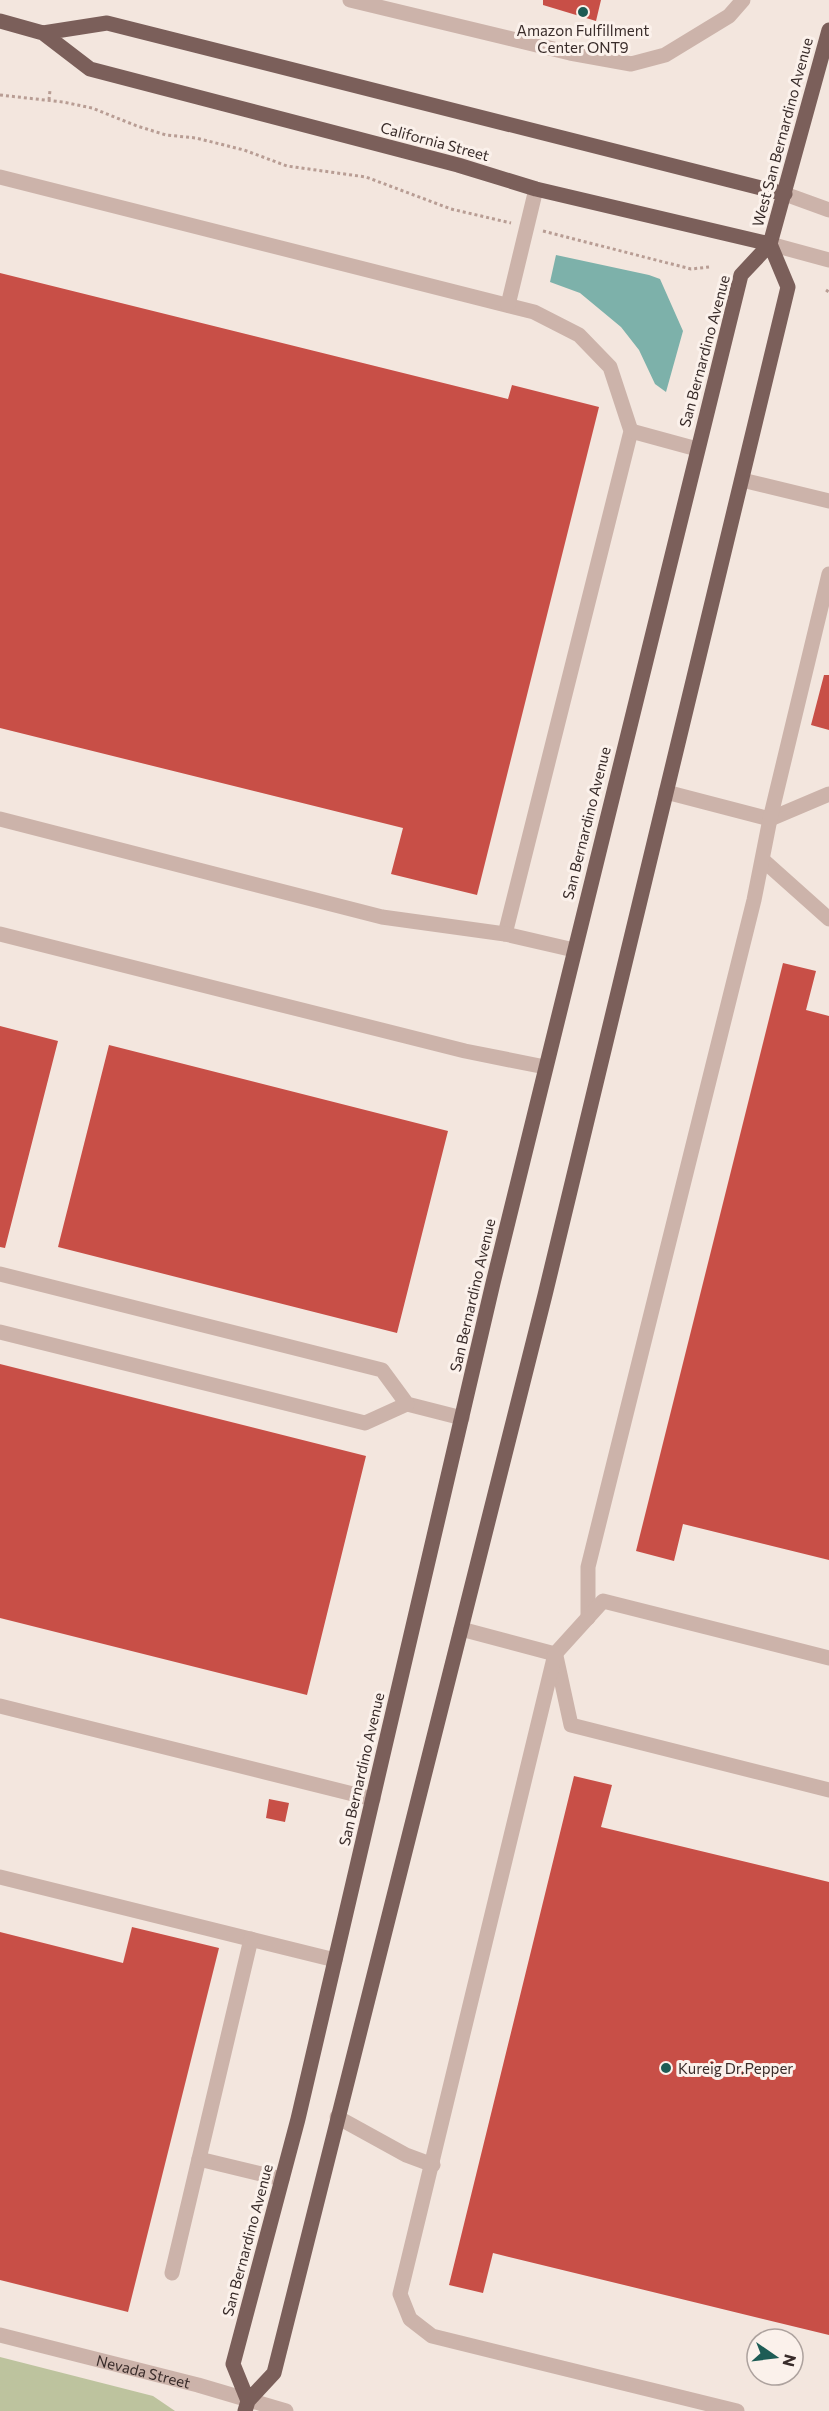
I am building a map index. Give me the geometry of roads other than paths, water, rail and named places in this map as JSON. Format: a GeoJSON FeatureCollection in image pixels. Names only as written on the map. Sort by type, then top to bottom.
{"type":"FeatureCollection","features":[{"type":"Feature","properties":{"kind":"main road","name":"California Street"},"geometry":{"type":"LineString","coordinates":[[0,21],[43,33],[90,69],[458,165],[536,189],[770,244]]}},
{"type":"Feature","properties":{"kind":"main road","name":"California Street"},"geometry":{"type":"LineString","coordinates":[[43,33],[107,23],[785,194]]}},
{"type":"Feature","properties":{"kind":"main road","name":"West San Bernardino Avenue"},"geometry":{"type":"LineString","coordinates":[[770,244],[829,30]]}},
{"type":"Feature","properties":{"kind":"main road","name":"San Bernardino Avenue"},"geometry":{"type":"LineString","coordinates":[[247,2406],[233,2364],[282,2179],[335,1960],[545,1068],[741,275],[770,244]]}},
{"type":"Feature","properties":{"kind":"main road"},"geometry":{"type":"LineString","coordinates":[[247,2406],[274,2373],[548,1284],[788,287],[770,244]]}},
{"type":"Feature","properties":{"kind":"street"},"geometry":{"type":"LineString","coordinates":[[350,0],[570,53],[631,64],[665,55],[729,16],[743,0]]}},
{"type":"Feature","properties":{"kind":"street"},"geometry":{"type":"LineString","coordinates":[[0,177],[534,312],[579,335],[610,367],[631,431],[506,934]]}},
{"type":"Feature","properties":{"kind":"street"},"geometry":{"type":"LineString","coordinates":[[508,305],[536,189]]}},
{"type":"Feature","properties":{"kind":"street","name":"California Street"},"geometry":{"type":"LineString","coordinates":[[785,194],[829,210]]}},
{"type":"Feature","properties":{"kind":"street","name":"California Street"},"geometry":{"type":"LineString","coordinates":[[770,244],[829,260]]}},
{"type":"Feature","properties":{"kind":"street"},"geometry":{"type":"LineString","coordinates":[[631,431],[697,449]]}},
{"type":"Feature","properties":{"kind":"street"},"geometry":{"type":"LineString","coordinates":[[742,480],[829,501]]}},
{"type":"Feature","properties":{"kind":"street"},"geometry":{"type":"LineString","coordinates":[[588,1618],[588,1568],[763,860],[770,819],[829,574]]}},
{"type":"Feature","properties":{"kind":"street"},"geometry":{"type":"LineString","coordinates":[[666,792],[770,819],[829,794]]}},
{"type":"Feature","properties":{"kind":"street"},"geometry":{"type":"LineString","coordinates":[[0,819],[382,917],[506,934],[574,950]]}},
{"type":"Feature","properties":{"kind":"street"},"geometry":{"type":"LineString","coordinates":[[763,860],[829,919]]}},
{"type":"Feature","properties":{"kind":"street"},"geometry":{"type":"LineString","coordinates":[[0,934],[465,1051],[545,1068]]}},
{"type":"Feature","properties":{"kind":"street"},"geometry":{"type":"LineString","coordinates":[[0,1274],[382,1370],[407,1404]]}},
{"type":"Feature","properties":{"kind":"street"},"geometry":{"type":"LineString","coordinates":[[0,1332],[365,1423],[407,1404],[462,1418]]}},
{"type":"Feature","properties":{"kind":"street"},"geometry":{"type":"LineString","coordinates":[[737,2411],[432,2336],[410,2319],[400,2295],[555,1654],[603,1601],[829,1658]]}},
{"type":"Feature","properties":{"kind":"street"},"geometry":{"type":"LineString","coordinates":[[461,1629],[555,1654]]}},
{"type":"Feature","properties":{"kind":"street"},"geometry":{"type":"LineString","coordinates":[[555,1654],[571,1725],[829,1790]]}},
{"type":"Feature","properties":{"kind":"street"},"geometry":{"type":"LineString","coordinates":[[0,1706],[372,1799]]}},
{"type":"Feature","properties":{"kind":"street"},"geometry":{"type":"LineString","coordinates":[[0,1877],[335,1960]]}},
{"type":"Feature","properties":{"kind":"street"},"geometry":{"type":"LineString","coordinates":[[172,2273],[251,1939]]}},
{"type":"Feature","properties":{"kind":"street"},"geometry":{"type":"LineString","coordinates":[[337,2117],[406,2155],[433,2165]]}},
{"type":"Feature","properties":{"kind":"street"},"geometry":{"type":"LineString","coordinates":[[199,2159],[282,2179]]}},
{"type":"Feature","properties":{"kind":"street","name":"Nevada Street"},"geometry":{"type":"LineString","coordinates":[[0,2334],[198,2385],[247,2406],[286,2411]]}},
{"type":"Feature","properties":{"kind":"water"},"geometry":{"type":"Polygon","coordinates":[[[556,255],[660,279],[683,331],[666,392],[655,384],[639,350],[621,327],[580,293],[550,282],[556,255]]]}},
{"type":"Feature","properties":{"kind":"place","name":"Amazon Fulfillment Center ONT9"},"geometry":{"type":"Point","coordinates":[583,12]}},
{"type":"Feature","properties":{"kind":"place","name":"Kureig Dr.Pepper"},"geometry":{"type":"Point","coordinates":[666,2068]}}]}
